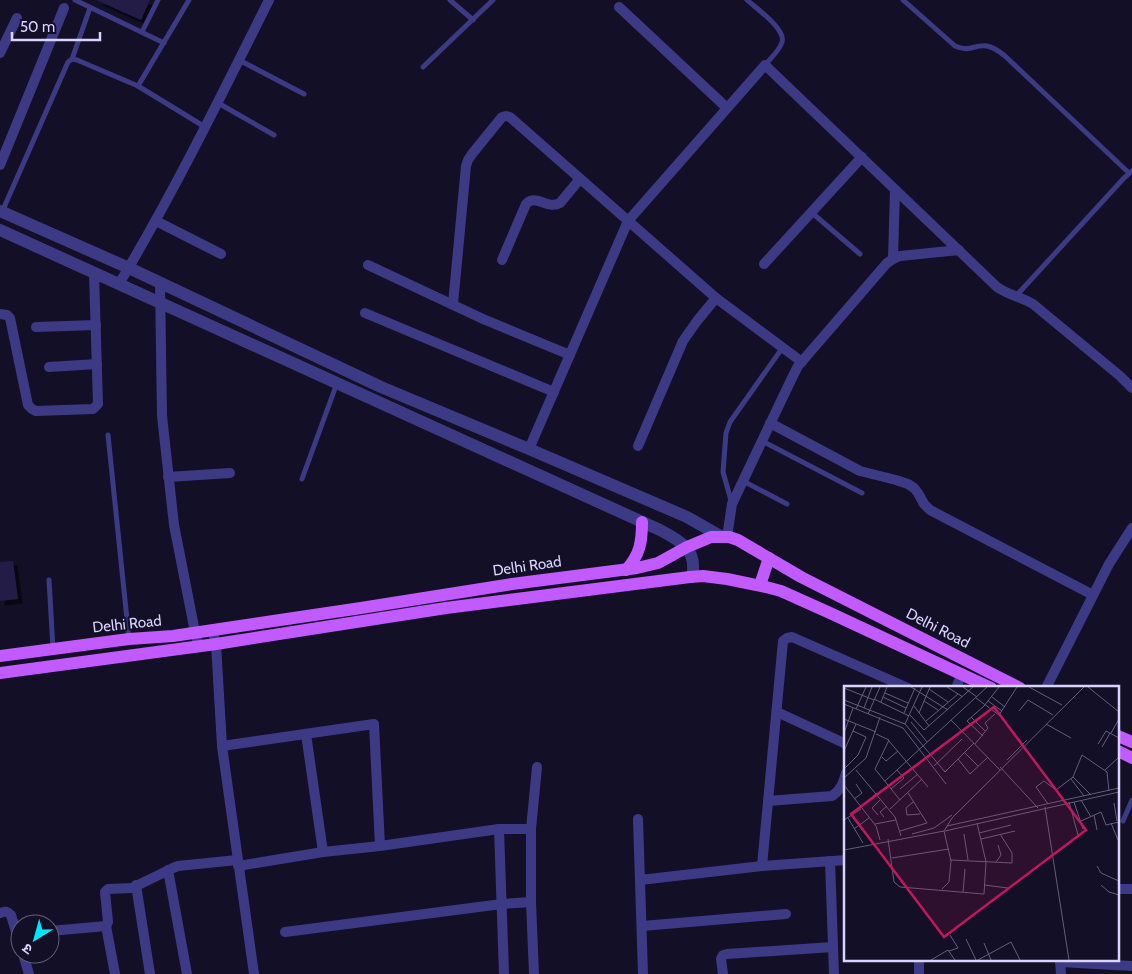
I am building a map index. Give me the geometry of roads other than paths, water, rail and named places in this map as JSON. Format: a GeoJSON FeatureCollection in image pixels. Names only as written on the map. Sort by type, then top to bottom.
{"type":"FeatureCollection","features":[{"type":"Feature","properties":{"kind":"main road"},"geometry":{"type":"LineString","coordinates":[[626,570],[638,554],[642,535],[642,522]]}},
{"type":"Feature","properties":{"kind":"main road","name":"Delhi Road"},"geometry":{"type":"LineString","coordinates":[[0,656],[212,630],[512,584],[626,570],[658,563],[711,537],[725,537],[738,540],[810,582],[1016,686]]}},
{"type":"Feature","properties":{"kind":"main road"},"geometry":{"type":"LineString","coordinates":[[760,585],[769,558]]}},
{"type":"Feature","properties":{"kind":"main road"},"geometry":{"type":"LineString","coordinates":[[0,673],[198,647],[446,608],[703,576],[760,585],[780,592],[822,609],[987,686]]}},
{"type":"Feature","properties":{"kind":"main road"},"geometry":{"type":"LineString","coordinates":[[1120,737],[1132,742]]}},
{"type":"Feature","properties":{"kind":"main road"},"geometry":{"type":"LineString","coordinates":[[1120,752],[1132,758]]}},
{"type":"Feature","properties":{"kind":"street"},"geometry":{"type":"LineString","coordinates":[[119,284],[156,221],[269,0]]}},
{"type":"Feature","properties":{"kind":"street"},"geometry":{"type":"LineString","coordinates":[[619,7],[727,108]]}},
{"type":"Feature","properties":{"kind":"street"},"geometry":{"type":"LineString","coordinates":[[0,165],[64,8]]}},
{"type":"Feature","properties":{"kind":"street"},"geometry":{"type":"LineString","coordinates":[[0,53],[17,18]]}},
{"type":"Feature","properties":{"kind":"street"},"geometry":{"type":"LineString","coordinates":[[529,449],[628,221],[765,66],[997,287],[1032,304],[1132,388]]}},
{"type":"Feature","properties":{"kind":"street"},"geometry":{"type":"LineString","coordinates":[[453,304],[466,166],[472,154],[502,118],[506,116],[510,117],[716,298],[802,362]]}},
{"type":"Feature","properties":{"kind":"street"},"geometry":{"type":"LineString","coordinates":[[764,264],[862,157]]}},
{"type":"Feature","properties":{"kind":"street"},"geometry":{"type":"LineString","coordinates":[[502,260],[529,200],[556,205],[560,203],[580,179]]}},
{"type":"Feature","properties":{"kind":"street"},"geometry":{"type":"LineString","coordinates":[[893,259],[895,190]]}},
{"type":"Feature","properties":{"kind":"street"},"geometry":{"type":"LineString","coordinates":[[1,212],[129,268],[381,388],[687,517],[725,537],[732,504],[791,380],[802,362],[887,263],[900,256],[959,250]]}},
{"type":"Feature","properties":{"kind":"street"},"geometry":{"type":"LineString","coordinates":[[156,221],[221,254]]}},
{"type":"Feature","properties":{"kind":"street"},"geometry":{"type":"LineString","coordinates":[[0,230],[677,539],[688,547],[694,566],[692,577]]}},
{"type":"Feature","properties":{"kind":"street"},"geometry":{"type":"LineString","coordinates":[[368,265],[483,318],[570,355]]}},
{"type":"Feature","properties":{"kind":"street"},"geometry":{"type":"LineString","coordinates":[[0,314],[7,315],[10,318],[28,405],[36,411],[93,409],[98,404],[94,273]]}},
{"type":"Feature","properties":{"kind":"street"},"geometry":{"type":"LineString","coordinates":[[160,283],[162,416],[168,477],[174,524],[198,647]]}},
{"type":"Feature","properties":{"kind":"street"},"geometry":{"type":"LineString","coordinates":[[638,446],[683,341],[716,298]]}},
{"type":"Feature","properties":{"kind":"street"},"geometry":{"type":"LineString","coordinates":[[365,314],[554,392]]}},
{"type":"Feature","properties":{"kind":"street"},"geometry":{"type":"LineString","coordinates":[[36,327],[96,326]]}},
{"type":"Feature","properties":{"kind":"street"},"geometry":{"type":"LineString","coordinates":[[49,367],[97,364]]}},
{"type":"Feature","properties":{"kind":"street"},"geometry":{"type":"LineString","coordinates":[[770,423],[860,471],[908,484],[918,493],[930,510],[1093,595]]}},
{"type":"Feature","properties":{"kind":"street"},"geometry":{"type":"LineString","coordinates":[[168,477],[230,473]]}},
{"type":"Feature","properties":{"kind":"street"},"geometry":{"type":"LineString","coordinates":[[1047,686],[1109,564],[1132,528]]}},
{"type":"Feature","properties":{"kind":"street"},"geometry":{"type":"LineString","coordinates":[[212,630],[216,644],[222,746],[254,974]]}},
{"type":"Feature","properties":{"kind":"street"},"geometry":{"type":"LineString","coordinates":[[762,866],[783,641],[792,637],[903,686]]}},
{"type":"Feature","properties":{"kind":"street"},"geometry":{"type":"LineString","coordinates":[[957,686],[962,673]]}},
{"type":"Feature","properties":{"kind":"street"},"geometry":{"type":"LineString","coordinates":[[777,712],[844,743]]}},
{"type":"Feature","properties":{"kind":"street"},"geometry":{"type":"LineString","coordinates":[[222,746],[374,724],[380,846]]}},
{"type":"Feature","properties":{"kind":"street"},"geometry":{"type":"LineString","coordinates":[[306,734],[323,852]]}},
{"type":"Feature","properties":{"kind":"street"},"geometry":{"type":"LineString","coordinates":[[534,974],[531,902],[531,829],[537,767]]}},
{"type":"Feature","properties":{"kind":"street"},"geometry":{"type":"LineString","coordinates":[[768,801],[832,796],[841,788],[844,780]]}},
{"type":"Feature","properties":{"kind":"street"},"geometry":{"type":"LineString","coordinates":[[638,819],[643,974]]}},
{"type":"Feature","properties":{"kind":"street"},"geometry":{"type":"LineString","coordinates":[[499,829],[504,974]]}},
{"type":"Feature","properties":{"kind":"street"},"geometry":{"type":"LineString","coordinates":[[115,974],[106,926],[108,922],[105,892],[108,889],[128,889],[178,866],[237,863],[380,846],[499,829],[531,829]]}},
{"type":"Feature","properties":{"kind":"street"},"geometry":{"type":"LineString","coordinates":[[640,880],[762,866],[844,860]]}},
{"type":"Feature","properties":{"kind":"street"},"geometry":{"type":"LineString","coordinates":[[830,861],[834,974]]}},
{"type":"Feature","properties":{"kind":"street"},"geometry":{"type":"LineString","coordinates":[[168,870],[187,974]]}},
{"type":"Feature","properties":{"kind":"street"},"geometry":{"type":"LineString","coordinates":[[136,885],[150,974]]}},
{"type":"Feature","properties":{"kind":"street"},"geometry":{"type":"LineString","coordinates":[[285,932],[502,904],[531,902]]}},
{"type":"Feature","properties":{"kind":"street"},"geometry":{"type":"LineString","coordinates":[[642,926],[786,914]]}},
{"type":"Feature","properties":{"kind":"street"},"geometry":{"type":"LineString","coordinates":[[60,930],[106,926]]}},
{"type":"Feature","properties":{"kind":"street"},"geometry":{"type":"LineString","coordinates":[[723,974],[721,959],[727,954],[833,947]]}},
{"type":"Feature","properties":{"kind":"street"},"geometry":{"type":"LineString","coordinates":[[1074,962],[1132,966]]}},
{"type":"Feature","properties":{"kind":"lane"},"geometry":{"type":"LineString","coordinates":[[75,0],[164,43]]}},
{"type":"Feature","properties":{"kind":"lane"},"geometry":{"type":"LineString","coordinates":[[142,32],[158,0]]}},
{"type":"Feature","properties":{"kind":"lane"},"geometry":{"type":"LineString","coordinates":[[138,86],[190,0]]}},
{"type":"Feature","properties":{"kind":"lane"},"geometry":{"type":"LineString","coordinates":[[450,0],[473,20]]}},
{"type":"Feature","properties":{"kind":"lane"},"geometry":{"type":"LineString","coordinates":[[423,67],[493,0]]}},
{"type":"Feature","properties":{"kind":"lane"},"geometry":{"type":"LineString","coordinates":[[747,0],[774,24],[782,34],[782,45],[765,66]]}},
{"type":"Feature","properties":{"kind":"lane"},"geometry":{"type":"LineString","coordinates":[[903,0],[955,46],[963,49],[985,46],[997,50],[1005,56],[1130,172],[1016,296]]}},
{"type":"Feature","properties":{"kind":"lane"},"geometry":{"type":"LineString","coordinates":[[1,212],[68,62],[72,59],[90,8]]}},
{"type":"Feature","properties":{"kind":"lane"},"geometry":{"type":"LineString","coordinates":[[72,59],[138,86],[205,127]]}},
{"type":"Feature","properties":{"kind":"lane"},"geometry":{"type":"LineString","coordinates":[[239,60],[304,94]]}},
{"type":"Feature","properties":{"kind":"lane"},"geometry":{"type":"LineString","coordinates":[[218,103],[274,135]]}},
{"type":"Feature","properties":{"kind":"lane"},"geometry":{"type":"LineString","coordinates":[[811,212],[860,254]]}},
{"type":"Feature","properties":{"kind":"lane"},"geometry":{"type":"LineString","coordinates":[[732,504],[723,472],[727,428],[783,347]]}},
{"type":"Feature","properties":{"kind":"lane"},"geometry":{"type":"LineString","coordinates":[[302,479],[337,383]]}},
{"type":"Feature","properties":{"kind":"lane"},"geometry":{"type":"LineString","coordinates":[[108,435],[129,640]]}},
{"type":"Feature","properties":{"kind":"lane"},"geometry":{"type":"LineString","coordinates":[[762,441],[862,493]]}},
{"type":"Feature","properties":{"kind":"lane"},"geometry":{"type":"LineString","coordinates":[[743,481],[787,504]]}},
{"type":"Feature","properties":{"kind":"lane"},"geometry":{"type":"LineString","coordinates":[[48,580],[53,649]]}},
{"type":"Feature","properties":{"kind":"lane"},"geometry":{"type":"LineString","coordinates":[[1122,821],[1132,800]]}}]}
